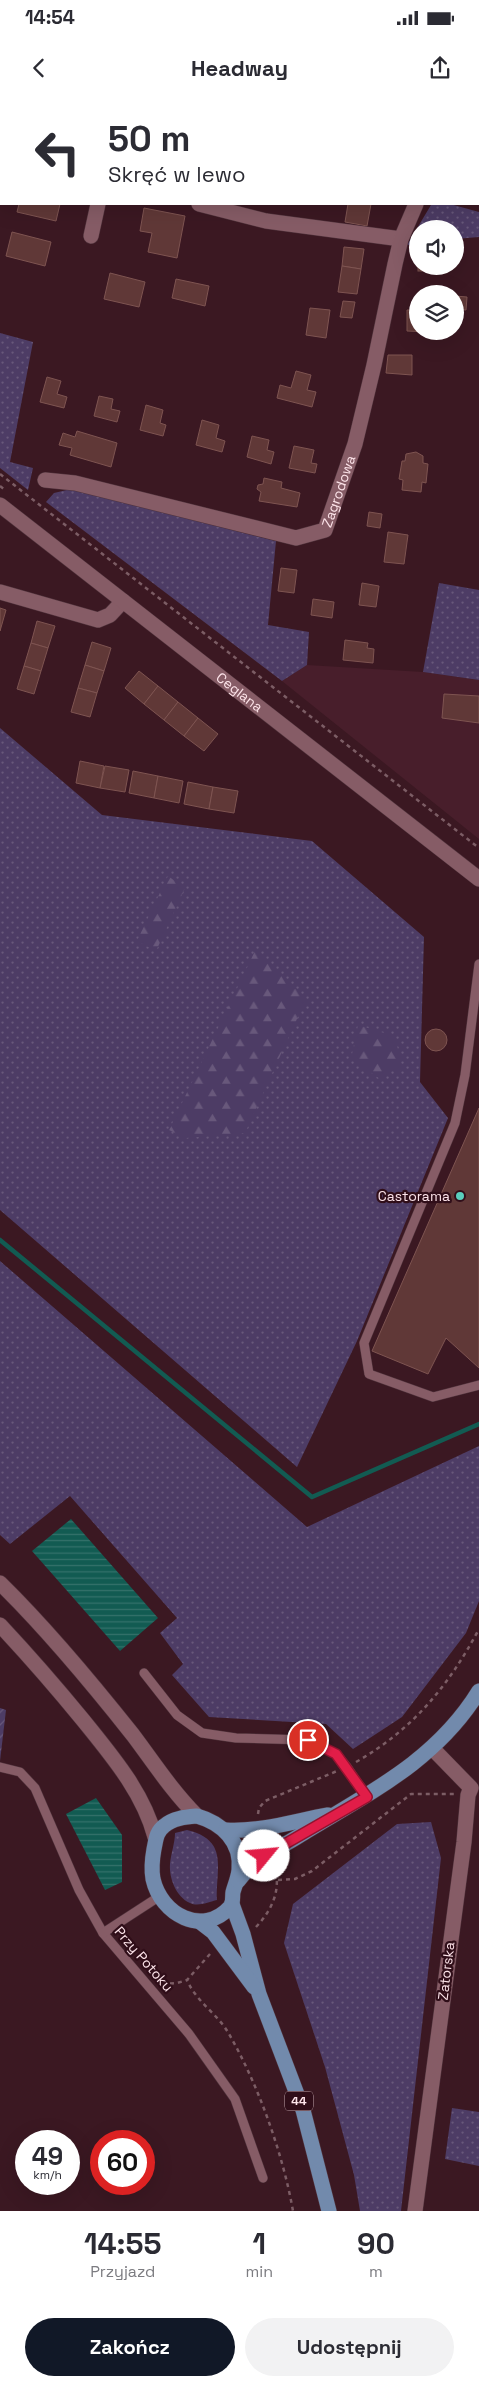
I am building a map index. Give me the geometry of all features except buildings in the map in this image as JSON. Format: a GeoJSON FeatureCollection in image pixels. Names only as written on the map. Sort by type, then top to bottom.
{"type":"FeatureCollection","features":[{"type":"Feature","properties":{"kind":"main road"},"geometry":{"type":"LineString","coordinates":[[200,1922],[223,1914],[232,1904],[233,1893],[238,1881],[246,1870],[271,1852],[367,1797],[399,1776],[432,1748],[479,1691]]}},
{"type":"Feature","properties":{"kind":"main road"},"geometry":{"type":"LineString","coordinates":[[226,1830],[263,1829],[337,1813]]}},
{"type":"Feature","properties":{"kind":"main road"},"geometry":{"type":"LineString","coordinates":[[156,1837],[164,1826],[180,1818],[197,1816],[212,1820],[226,1830],[238,1855],[238,1881]]}},
{"type":"Feature","properties":{"kind":"main road","name":"44"},"geometry":{"type":"LineString","coordinates":[[156,1837],[151,1863],[153,1880],[160,1896],[170,1910],[185,1919],[200,1922],[213,1932],[259,1994]]}},
{"type":"Feature","properties":{"kind":"main road","name":"44"},"geometry":{"type":"LineString","coordinates":[[232,1904],[243,1934],[259,1994],[303,2110],[330,2211]]}},
{"type":"Feature","properties":{"kind":"street"},"geometry":{"type":"LineString","coordinates":[[91,236],[98,205]]}},
{"type":"Feature","properties":{"kind":"street"},"geometry":{"type":"LineString","coordinates":[[203,205],[266,221],[401,239]]}},
{"type":"Feature","properties":{"kind":"street","name":"Zagrodowa"},"geometry":{"type":"LineString","coordinates":[[46,480],[75,483],[296,538],[326,530],[355,444],[401,239],[416,205]]}},
{"type":"Feature","properties":{"kind":"street","name":"Ceglana"},"geometry":{"type":"LineString","coordinates":[[0,505],[479,879]]}},
{"type":"Feature","properties":{"kind":"street"},"geometry":{"type":"LineString","coordinates":[[0,592],[98,620],[110,615],[123,601]]}},
{"type":"Feature","properties":{"kind":"street"},"geometry":{"type":"LineString","coordinates":[[0,1583],[61,1647],[133,1736],[176,1796],[197,1816]]}},
{"type":"Feature","properties":{"kind":"street"},"geometry":{"type":"LineString","coordinates":[[0,1624],[40,1668],[112,1755],[142,1802],[156,1837]]}},
{"type":"Feature","properties":{"kind":"street"},"geometry":{"type":"LineString","coordinates":[[432,1748],[473,1792]]}},
{"type":"Feature","properties":{"kind":"street","name":"Zatorska"},"geometry":{"type":"LineString","coordinates":[[415,2211],[464,1842],[473,1792]]}},
{"type":"Feature","properties":{"kind":"lane"},"geometry":{"type":"LineString","coordinates":[[479,964],[466,1075],[456,1123],[364,1343],[369,1374],[434,1397],[479,1386]]}},
{"type":"Feature","properties":{"kind":"lane"},"geometry":{"type":"LineString","coordinates":[[470,1032],[479,1035]]}},
{"type":"Feature","properties":{"kind":"lane"},"geometry":{"type":"LineString","coordinates":[[144,1673],[177,1715],[202,1733],[236,1738],[308,1740],[336,1754],[367,1797]]}},
{"type":"Feature","properties":{"kind":"lane","name":"Przy Potoku"},"geometry":{"type":"LineString","coordinates":[[0,1767],[20,1772],[35,1788],[79,1890],[103,1933],[189,2034],[236,2099],[263,2178]]}},
{"type":"Feature","properties":{"kind":"lane"},"geometry":{"type":"LineString","coordinates":[[103,1933],[160,1896]]}},
{"type":"Feature","properties":{"kind":"path"},"geometry":{"type":"LineString","coordinates":[[0,474],[479,848]]}},
{"type":"Feature","properties":{"kind":"path"},"geometry":{"type":"LineString","coordinates":[[263,1829],[258,1813],[262,1804],[347,1767],[399,1734],[435,1698],[463,1660],[479,1629]]}},
{"type":"Feature","properties":{"kind":"path"},"geometry":{"type":"LineString","coordinates":[[278,1880],[295,1879],[312,1871],[412,1794],[473,1792]]}},
{"type":"Feature","properties":{"kind":"path"},"geometry":{"type":"LineString","coordinates":[[243,1934],[254,1929],[263,1920],[275,1900],[278,1880],[271,1852]]}},
{"type":"Feature","properties":{"kind":"path"},"geometry":{"type":"LineString","coordinates":[[145,1981],[164,1984],[187,1980],[203,1960],[222,1945]]}},
{"type":"Feature","properties":{"kind":"path"},"geometry":{"type":"LineString","coordinates":[[187,1980],[198,2000],[228,2032],[246,2066],[277,2147],[293,2211]]}},
{"type":"Feature","properties":{"kind":"shaded area"},"geometry":{"type":"Polygon","coordinates":[[[307,665],[423,672],[479,680],[479,839],[282,681],[307,665]]]}},
{"type":"Feature","properties":{"kind":"shaded area"},"geometry":{"type":"Polygon","coordinates":[[[71,1519],[158,1618],[120,1651],[32,1551],[71,1519]]]}},
{"type":"Feature","properties":{"kind":"shaded area"},"geometry":{"type":"Polygon","coordinates":[[[96,1798],[122,1835],[122,1882],[105,1890],[66,1814],[96,1798]]]}},
{"type":"Feature","properties":{"kind":"green space"},"geometry":{"type":"Polygon","coordinates":[[[431,205],[454,205],[479,212],[479,237],[464,238],[464,220],[422,220],[431,205]]]}},
{"type":"Feature","properties":{"kind":"green space"},"geometry":{"type":"Polygon","coordinates":[[[0,333],[33,342],[10,462],[33,468],[28,490],[0,468],[0,333]]]}},
{"type":"Feature","properties":{"kind":"green space"},"geometry":{"type":"Polygon","coordinates":[[[71,489],[276,541],[268,625],[309,632],[307,665],[282,681],[46,502],[54,493],[71,489]]]}},
{"type":"Feature","properties":{"kind":"green space"},"geometry":{"type":"Polygon","coordinates":[[[439,583],[479,590],[479,680],[423,672],[439,583]]]}},
{"type":"Feature","properties":{"kind":"green space"},"geometry":{"type":"Polygon","coordinates":[[[0,728],[102,815],[312,841],[424,937],[420,1082],[448,1118],[357,1341],[297,1467],[0,1210],[0,728]]]}},
{"type":"Feature","properties":{"kind":"green space"},"geometry":{"type":"Polygon","coordinates":[[[168,876],[185,888],[156,951],[137,941],[168,876]]]}},
{"type":"Feature","properties":{"kind":"green space"},"geometry":{"type":"Polygon","coordinates":[[[256,949],[306,999],[245,1133],[186,1138],[169,1130],[256,949]]]}},
{"type":"Feature","properties":{"kind":"green space"},"geometry":{"type":"Polygon","coordinates":[[[358,1025],[394,1036],[401,1059],[400,1074],[390,1067],[383,1081],[351,1059],[358,1025]]]}},
{"type":"Feature","properties":{"kind":"green space"},"geometry":{"type":"Polygon","coordinates":[[[0,1261],[307,1527],[479,1446],[479,1601],[466,1633],[402,1717],[353,1749],[326,1724],[209,1717],[172,1675],[183,1664],[160,1633],[177,1618],[70,1496],[10,1544],[0,1535],[0,1261]]]}},
{"type":"Feature","properties":{"kind":"green space"},"geometry":{"type":"Polygon","coordinates":[[[0,1708],[6,1710],[0,1761],[0,1708]]]}},
{"type":"Feature","properties":{"kind":"green space"},"geometry":{"type":"Polygon","coordinates":[[[431,1822],[441,1858],[401,2211],[360,2211],[354,2175],[325,2067],[284,1943],[293,1904],[397,1824],[431,1822]]]}},
{"type":"Feature","properties":{"kind":"green space"},"geometry":{"type":"Polygon","coordinates":[[[187,1830],[200,1835],[215,1848],[218,1866],[217,1900],[204,1904],[193,1904],[185,1900],[174,1886],[170,1864],[175,1833],[187,1830]]]}},
{"type":"Feature","properties":{"kind":"green space"},"geometry":{"type":"Polygon","coordinates":[[[452,2108],[479,2112],[479,2166],[445,2159],[452,2108]]]}},
{"type":"Feature","properties":{"kind":"waterway"},"geometry":{"type":"LineString","coordinates":[[0,1240],[312,1497],[479,1424]]}},
{"type":"Feature","properties":{"kind":"place","name":"Castorama"},"geometry":{"type":"Point","coordinates":[460,1196]}},
{"type":"Feature","properties":{"kind":"route"},"geometry":{"type":"LineString","coordinates":[[264,1856],[367,1797],[336,1754],[308,1740]]}}]}
